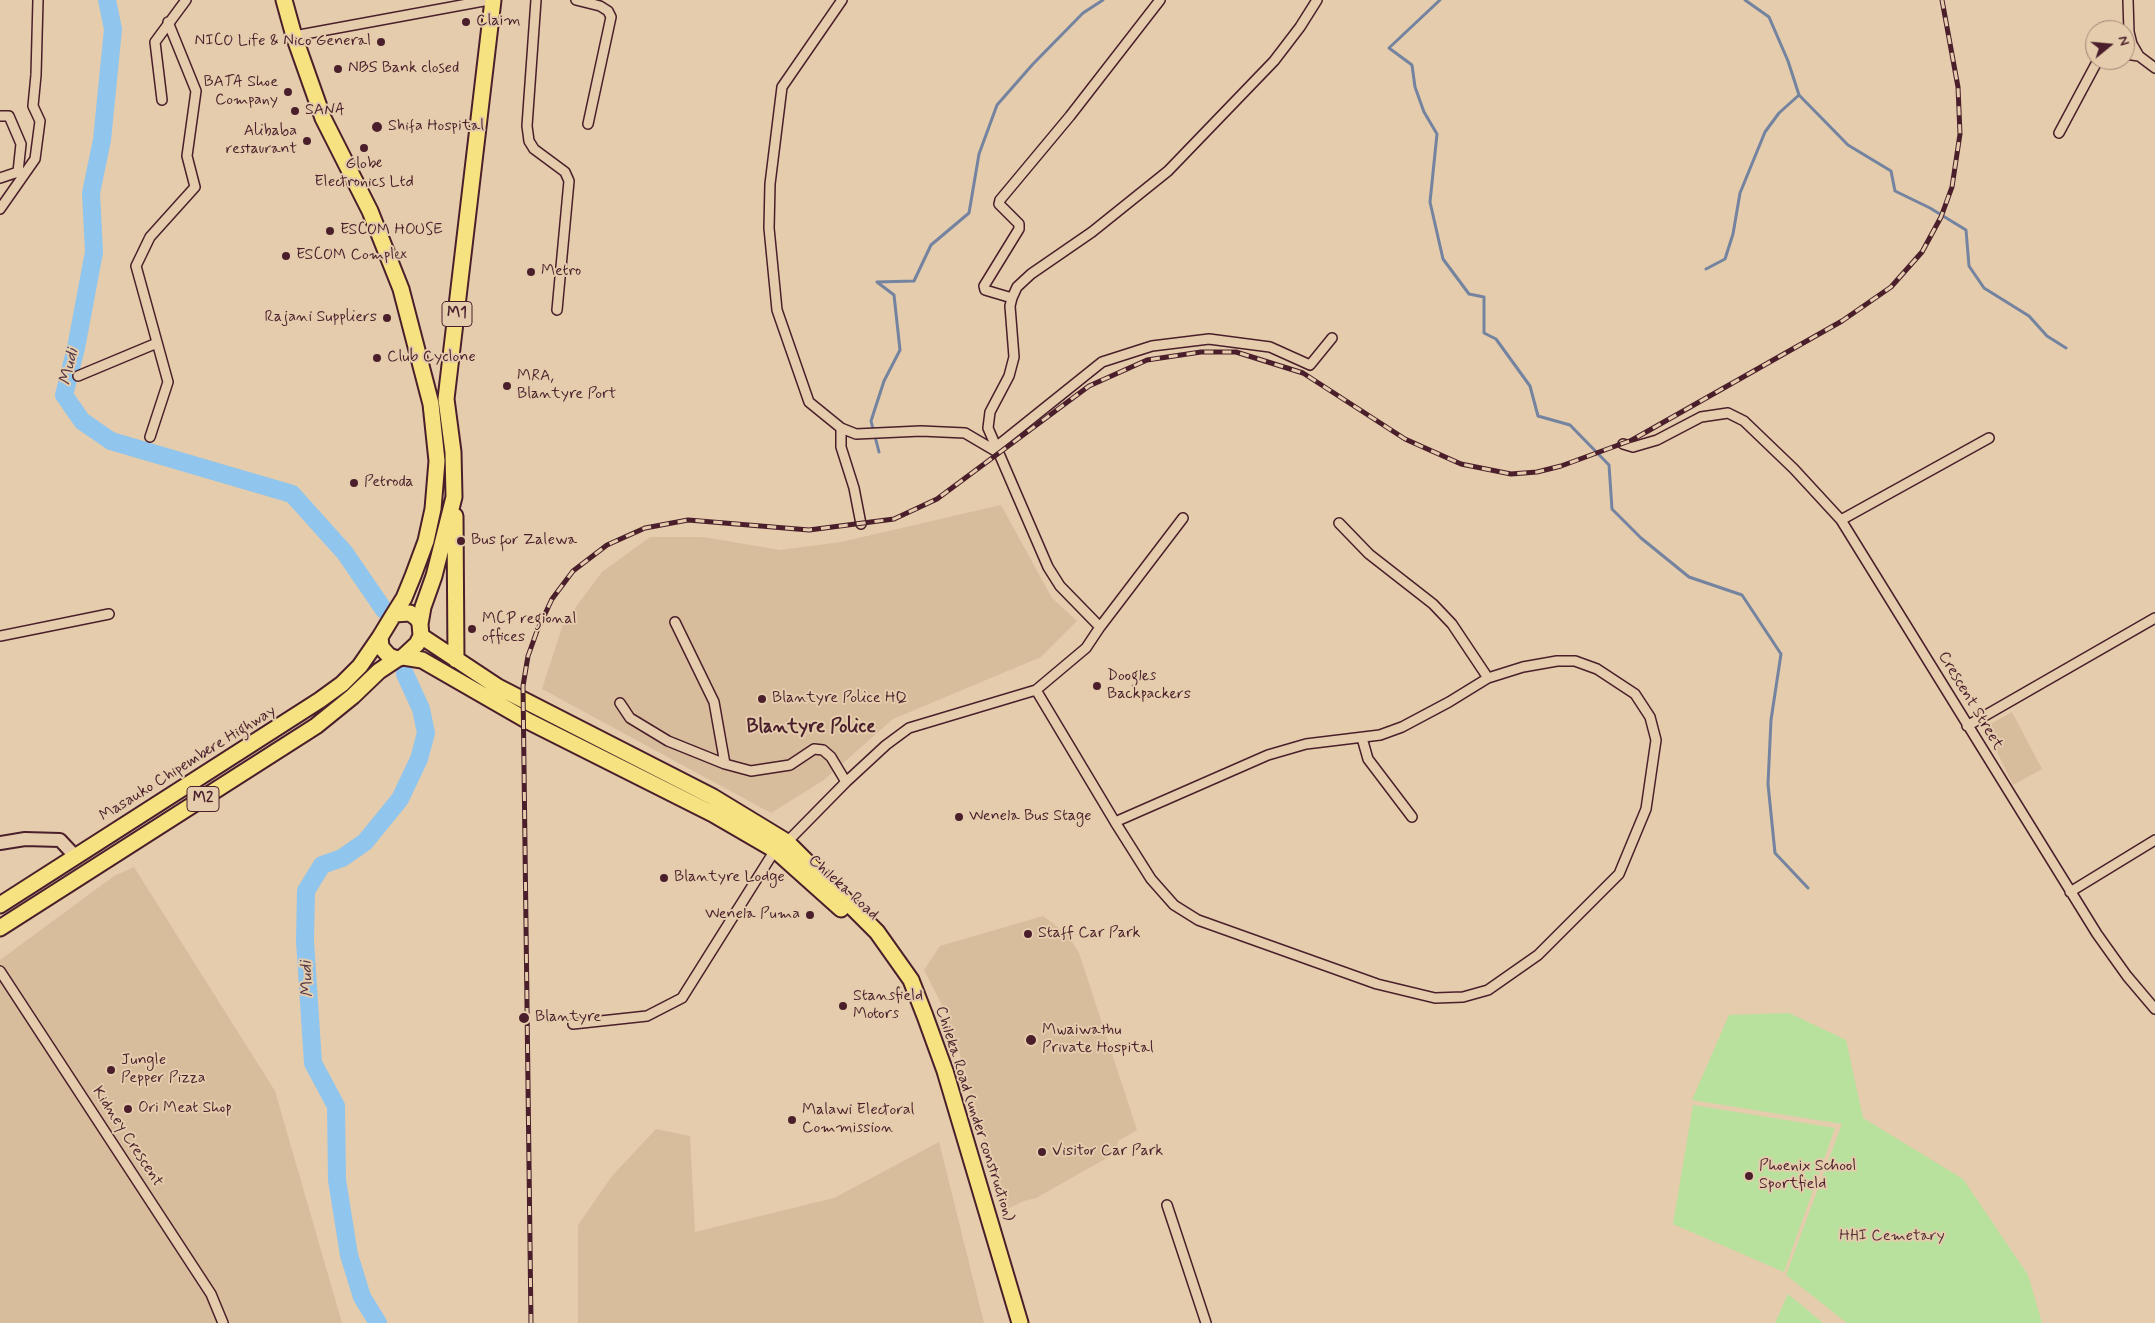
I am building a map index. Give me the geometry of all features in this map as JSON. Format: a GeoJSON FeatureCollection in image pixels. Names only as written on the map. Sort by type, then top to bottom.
{"type":"FeatureCollection","features":[{"type":"Feature","properties":{"kind":"highway"},"geometry":{"type":"LineString","coordinates":[[284,0],[294,36],[323,118],[370,211],[401,289],[431,404],[437,461],[433,509],[426,541],[404,598],[380,637],[384,652],[400,658],[422,660],[528,722],[781,846]]}},
{"type":"Feature","properties":{"kind":"highway","name":"M1"},"geometry":{"type":"LineString","coordinates":[[421,630],[423,606],[434,576],[454,497],[453,452],[446,399],[465,254],[491,0]]}},
{"type":"Feature","properties":{"kind":"highway"},"geometry":{"type":"LineString","coordinates":[[454,497],[456,660]]}},
{"type":"Feature","properties":{"kind":"highway"},"geometry":{"type":"LineString","coordinates":[[394,614],[410,613],[418,619],[421,630],[456,660],[498,687],[713,797],[781,846]]}},
{"type":"Feature","properties":{"kind":"highway"},"geometry":{"type":"LineString","coordinates":[[400,658],[412,650],[421,630]]}},
{"type":"Feature","properties":{"kind":"highway","name":"Masauko Chipembere Highway"},"geometry":{"type":"LineString","coordinates":[[0,905],[320,700],[342,684],[360,666],[380,637]]}},
{"type":"Feature","properties":{"kind":"highway","name":"M2"},"geometry":{"type":"LineString","coordinates":[[0,928],[316,726],[353,696],[379,671],[400,658]]}},
{"type":"Feature","properties":{"kind":"highway","name":"Chileka Road"},"geometry":{"type":"LineString","coordinates":[[781,846],[868,932],[912,1003],[925,1037],[1011,1323]]}},
{"type":"Feature","properties":{"kind":"highway","name":"Chileka Road (under construction)"},"geometry":{"type":"LineString","coordinates":[[781,846],[877,932],[911,980],[945,1071],[1020,1323]]}},
{"type":"Feature","properties":{"kind":"street"},"geometry":{"type":"LineString","coordinates":[[0,209],[34,159],[40,121],[33,106],[38,0]]}},
{"type":"Feature","properties":{"kind":"street"},"geometry":{"type":"LineString","coordinates":[[162,100],[155,42],[186,0]]}},
{"type":"Feature","properties":{"kind":"street"},"geometry":{"type":"LineString","coordinates":[[294,36],[491,0]]}},
{"type":"Feature","properties":{"kind":"street"},"geometry":{"type":"LineString","coordinates":[[536,0],[526,126],[529,141],[534,150],[565,172],[569,181],[557,310]]}},
{"type":"Feature","properties":{"kind":"street"},"geometry":{"type":"LineString","coordinates":[[576,0],[600,6],[608,11],[611,17],[588,124]]}},
{"type":"Feature","properties":{"kind":"street"},"geometry":{"type":"LineString","coordinates":[[842,0],[782,87],[770,184],[769,228],[778,310],[810,402],[841,428],[856,434],[921,431],[965,433],[998,450]]}},
{"type":"Feature","properties":{"kind":"street"},"geometry":{"type":"LineString","coordinates":[[1012,298],[985,290],[984,286],[1019,229],[1019,224],[999,204],[1000,200],[1070,116],[1160,0]]}},
{"type":"Feature","properties":{"kind":"street"},"geometry":{"type":"LineString","coordinates":[[1100,628],[1060,586],[1048,567],[988,428],[988,420],[1009,376],[1014,357],[1010,306],[1012,298],[1017,287],[1030,274],[1092,232],[1168,172],[1206,130],[1223,117],[1244,91],[1274,61],[1300,27],[1317,0]]}},
{"type":"Feature","properties":{"kind":"street"},"geometry":{"type":"LineString","coordinates":[[2128,0],[2128,32],[2132,44],[2140,56],[2155,68]]}},
{"type":"Feature","properties":{"kind":"street"},"geometry":{"type":"LineString","coordinates":[[150,438],[168,382],[136,266],[150,237],[195,187],[187,156],[194,118],[196,91],[168,22]]}},
{"type":"Feature","properties":{"kind":"street"},"geometry":{"type":"LineString","coordinates":[[2135,55],[2140,56]]}},
{"type":"Feature","properties":{"kind":"street"},"geometry":{"type":"LineString","coordinates":[[2060,133],[2093,70]]}},
{"type":"Feature","properties":{"kind":"street"},"geometry":{"type":"LineString","coordinates":[[0,116],[9,116],[21,144],[18,172],[0,178]]}},
{"type":"Feature","properties":{"kind":"street"},"geometry":{"type":"LineString","coordinates":[[998,450],[1102,362],[1152,346],[1209,339],[1270,347],[1310,365],[1332,338]]}},
{"type":"Feature","properties":{"kind":"street"},"geometry":{"type":"LineString","coordinates":[[78,376],[157,342]]}},
{"type":"Feature","properties":{"kind":"street","name":"Crescent Street"},"geometry":{"type":"LineString","coordinates":[[1623,444],[1633,447],[1657,440],[1701,417],[1728,413],[1744,421],[1794,469],[1841,520],[2070,892],[2127,976],[2155,1008]]}},
{"type":"Feature","properties":{"kind":"street"},"geometry":{"type":"LineString","coordinates":[[841,428],[841,447],[854,488],[861,524]]}},
{"type":"Feature","properties":{"kind":"street"},"geometry":{"type":"LineString","coordinates":[[1841,520],[1989,438]]}},
{"type":"Feature","properties":{"kind":"street"},"geometry":{"type":"LineString","coordinates":[[573,1024],[647,1016],[682,998],[781,846],[846,782],[886,745],[909,728],[1036,690],[1086,648],[1183,518]]}},
{"type":"Feature","properties":{"kind":"street"},"geometry":{"type":"LineString","coordinates":[[1339,523],[1369,554],[1433,604],[1452,624],[1488,678]]}},
{"type":"Feature","properties":{"kind":"street"},"geometry":{"type":"LineString","coordinates":[[0,636],[110,614]]}},
{"type":"Feature","properties":{"kind":"street"},"geometry":{"type":"LineString","coordinates":[[1968,726],[2155,618]]}},
{"type":"Feature","properties":{"kind":"street"},"geometry":{"type":"LineString","coordinates":[[675,622],[714,702],[725,764]]}},
{"type":"Feature","properties":{"kind":"street"},"geometry":{"type":"LineString","coordinates":[[1036,690],[1115,822],[1151,879],[1174,905],[1198,920],[1406,993],[1435,998],[1463,997],[1488,990],[1538,955],[1619,874],[1646,810],[1656,740],[1650,717],[1635,694],[1596,669],[1575,661],[1557,661],[1523,667],[1488,678],[1449,702],[1402,727],[1380,735],[1306,744],[1268,755],[1115,822]]}},
{"type":"Feature","properties":{"kind":"street"},"geometry":{"type":"LineString","coordinates":[[620,703],[630,718],[668,740],[725,764],[751,771],[790,765],[814,749],[823,750],[832,757],[846,782]]}},
{"type":"Feature","properties":{"kind":"street"},"geometry":{"type":"LineString","coordinates":[[1362,738],[1368,759],[1412,817]]}},
{"type":"Feature","properties":{"kind":"street"},"geometry":{"type":"LineString","coordinates":[[0,843],[34,838],[60,840],[75,856]]}},
{"type":"Feature","properties":{"kind":"street"},"geometry":{"type":"LineString","coordinates":[[2070,892],[2155,840]]}},
{"type":"Feature","properties":{"kind":"street","name":"Kidney Crescent"},"geometry":{"type":"LineString","coordinates":[[0,970],[211,1294],[223,1323]]}},
{"type":"Feature","properties":{"kind":"street"},"geometry":{"type":"LineString","coordinates":[[1167,1204],[1206,1323]]}},
{"type":"Feature","properties":{"kind":"shaded area"},"geometry":{"type":"Polygon","coordinates":[[[1001,505],[1052,598],[1077,621],[1041,657],[893,719],[824,780],[771,813],[542,689],[563,624],[602,572],[650,537],[703,537],[780,550],[841,542],[1001,505]]]}},
{"type":"Feature","properties":{"kind":"shaded area"},"geometry":{"type":"Polygon","coordinates":[[[2012,712],[2042,769],[2013,785],[1985,727],[2012,712]]]}},
{"type":"Feature","properties":{"kind":"shaded area"},"geometry":{"type":"Polygon","coordinates":[[[134,867],[275,1091],[342,1323],[0,1323],[0,960],[114,876],[134,867]]]}},
{"type":"Feature","properties":{"kind":"shaded area","name":"Mwaiwathu Private Hospital"},"geometry":{"type":"Polygon","coordinates":[[[1043,916],[1068,935],[1079,953],[1137,1130],[1118,1141],[1117,1149],[1105,1159],[1036,1198],[1024,1201],[1005,1210],[971,1100],[965,1070],[945,1011],[924,970],[940,946],[1043,916]]]}},
{"type":"Feature","properties":{"kind":"shaded area"},"geometry":{"type":"Polygon","coordinates":[[[656,1129],[690,1136],[695,1232],[834,1198],[939,1142],[984,1323],[578,1323],[578,1225],[612,1176],[656,1129]]]}},
{"type":"Feature","properties":{"kind":"green space","name":"HHI Cemetary"},"geometry":{"type":"Polygon","coordinates":[[[1789,1013],[1846,1040],[1863,1118],[1963,1179],[2028,1275],[2042,1323],[1847,1323],[1786,1275],[1842,1124],[1692,1100],[1729,1015],[1789,1013]]]}},
{"type":"Feature","properties":{"kind":"green space","name":"Phoenix School Sportfield"},"geometry":{"type":"Polygon","coordinates":[[[1693,1105],[1835,1128],[1784,1272],[1673,1224],[1693,1105]]]}},
{"type":"Feature","properties":{"kind":"green space"},"geometry":{"type":"Polygon","coordinates":[[[1788,1294],[1823,1323],[1775,1323],[1788,1294]]]}},
{"type":"Feature","properties":{"kind":"waterway","name":"Mudi"},"geometry":{"type":"LineString","coordinates":[[107,0],[113,29],[102,140],[91,193],[94,252],[76,348],[64,395],[82,421],[111,441],[292,494],[345,553],[384,610]]}},
{"type":"Feature","properties":{"kind":"waterway"},"geometry":{"type":"LineString","coordinates":[[879,452],[871,421],[884,381],[900,350],[894,295],[877,282],[914,281],[931,245],[969,213],[979,154],[997,105],[1033,64],[1083,13],[1103,0]]}},
{"type":"Feature","properties":{"kind":"waterway"},"geometry":{"type":"LineString","coordinates":[[1440,0],[1389,48],[1412,65],[1415,87],[1424,112],[1437,134],[1430,202],[1443,259],[1469,294],[1484,297],[1484,333],[1496,339],[1530,386],[1538,416],[1570,425],[1609,465],[1612,509],[1641,538],[1689,577],[1742,595],[1781,654],[1771,720],[1768,784],[1775,853],[1808,888]]}},
{"type":"Feature","properties":{"kind":"waterway"},"geometry":{"type":"LineString","coordinates":[[1745,0],[1769,17],[1788,61],[1799,95],[1848,145],[1891,171],[1895,191],[1930,208],[1966,230],[1969,266],[1984,288],[2029,316],[2047,336],[2066,348]]}},
{"type":"Feature","properties":{"kind":"waterway"},"geometry":{"type":"LineString","coordinates":[[1706,269],[1725,259],[1733,234],[1740,193],[1765,132],[1779,113],[1799,95]]}},
{"type":"Feature","properties":{"kind":"waterway","name":"Mudi"},"geometry":{"type":"LineString","coordinates":[[378,1323],[362,1297],[349,1255],[337,1180],[336,1106],[313,1063],[305,941],[306,891],[322,865],[342,858],[365,842],[400,799],[419,759],[426,733],[421,709],[405,674]]}},
{"type":"Feature","properties":{"kind":"waterway","name":"Mudi"},"geometry":{"type":"LineString","coordinates":[[337,1180],[345,1255],[351,1263],[359,1298],[374,1323]]}},
{"type":"Feature","properties":{"kind":"railway"},"geometry":{"type":"LineString","coordinates":[[531,1323],[523,686],[528,656],[537,631],[552,599],[573,571],[607,545],[645,528],[688,520],[809,530],[894,519],[937,499],[1089,386],[1147,360],[1201,352],[1236,352],[1303,373],[1405,439],[1461,464],[1511,474],[1537,472],[1561,466],[1632,440],[1842,321],[1891,287],[1922,252],[1941,217],[1952,187],[1960,134],[1958,87],[1942,0]]}},
{"type":"Feature","properties":{"kind":"place","name":"Claim"},"geometry":{"type":"Point","coordinates":[466,22]}},
{"type":"Feature","properties":{"kind":"place","name":"NICO Life & Nico General"},"geometry":{"type":"Point","coordinates":[381,42]}},
{"type":"Feature","properties":{"kind":"place","name":"NBS Bank closed"},"geometry":{"type":"Point","coordinates":[338,69]}},
{"type":"Feature","properties":{"kind":"place","name":"BATA Shoe Company"},"geometry":{"type":"Point","coordinates":[288,92]}},
{"type":"Feature","properties":{"kind":"place","name":"SANA"},"geometry":{"type":"Point","coordinates":[295,111]}},
{"type":"Feature","properties":{"kind":"place","name":"Shifa Hospital"},"geometry":{"type":"Point","coordinates":[377,127]}},
{"type":"Feature","properties":{"kind":"place","name":"Alibaba restaurant"},"geometry":{"type":"Point","coordinates":[307,141]}},
{"type":"Feature","properties":{"kind":"place","name":"Globe Electronics Ltd"},"geometry":{"type":"Point","coordinates":[364,148]}},
{"type":"Feature","properties":{"kind":"place","name":"ESCOM HOUSE"},"geometry":{"type":"Point","coordinates":[330,231]}},
{"type":"Feature","properties":{"kind":"place","name":"ESCOM Complex"},"geometry":{"type":"Point","coordinates":[286,256]}},
{"type":"Feature","properties":{"kind":"place","name":"Metro"},"geometry":{"type":"Point","coordinates":[531,272]}},
{"type":"Feature","properties":{"kind":"place","name":"Rajani Suppliers"},"geometry":{"type":"Point","coordinates":[387,318]}},
{"type":"Feature","properties":{"kind":"place","name":"Club Cyclone"},"geometry":{"type":"Point","coordinates":[377,358]}},
{"type":"Feature","properties":{"kind":"place","name":"MRA, Blantyre Port"},"geometry":{"type":"Point","coordinates":[507,386]}},
{"type":"Feature","properties":{"kind":"place","name":"Petroda"},"geometry":{"type":"Point","coordinates":[354,483]}},
{"type":"Feature","properties":{"kind":"place","name":"Bus for Zalewa"},"geometry":{"type":"Point","coordinates":[461,541]}},
{"type":"Feature","properties":{"kind":"place","name":"MCP regional offices"},"geometry":{"type":"Point","coordinates":[472,629]}},
{"type":"Feature","properties":{"kind":"place","name":"Doogles Backpackers"},"geometry":{"type":"Point","coordinates":[1097,686]}},
{"type":"Feature","properties":{"kind":"place","name":"Blantyre Police HQ"},"geometry":{"type":"Point","coordinates":[762,699]}},
{"type":"Feature","properties":{"kind":"place","name":"Wenela Bus Stage"},"geometry":{"type":"Point","coordinates":[959,817]}},
{"type":"Feature","properties":{"kind":"place","name":"Blantyre Lodge"},"geometry":{"type":"Point","coordinates":[664,878]}},
{"type":"Feature","properties":{"kind":"place","name":"Wenela Puma"},"geometry":{"type":"Point","coordinates":[810,915]}},
{"type":"Feature","properties":{"kind":"place","name":"Staff Car Park"},"geometry":{"type":"Point","coordinates":[1028,934]}},
{"type":"Feature","properties":{"kind":"place","name":"Stansfield Motors"},"geometry":{"type":"Point","coordinates":[843,1006]}},
{"type":"Feature","properties":{"kind":"place","name":"Blantyre"},"geometry":{"type":"Point","coordinates":[524,1018]}},
{"type":"Feature","properties":{"kind":"place","name":"Mwaiwathu Private Hospital"},"geometry":{"type":"Point","coordinates":[1031,1040]}},
{"type":"Feature","properties":{"kind":"place","name":"Jungle Pepper Pizza"},"geometry":{"type":"Point","coordinates":[111,1070]}},
{"type":"Feature","properties":{"kind":"place","name":"Ori Meat Shop"},"geometry":{"type":"Point","coordinates":[128,1109]}},
{"type":"Feature","properties":{"kind":"place","name":"Malawi Electoral Commission"},"geometry":{"type":"Point","coordinates":[792,1120]}},
{"type":"Feature","properties":{"kind":"place","name":"Visitor Car Park"},"geometry":{"type":"Point","coordinates":[1042,1152]}},
{"type":"Feature","properties":{"kind":"place","name":"Phoenix School Sportfield"},"geometry":{"type":"Point","coordinates":[1749,1176]}},
{"type":"Feature","properties":{"kind":"district","name":"Blantyre Police"},"geometry":{"type":"Point","coordinates":[811,728]}}]}
